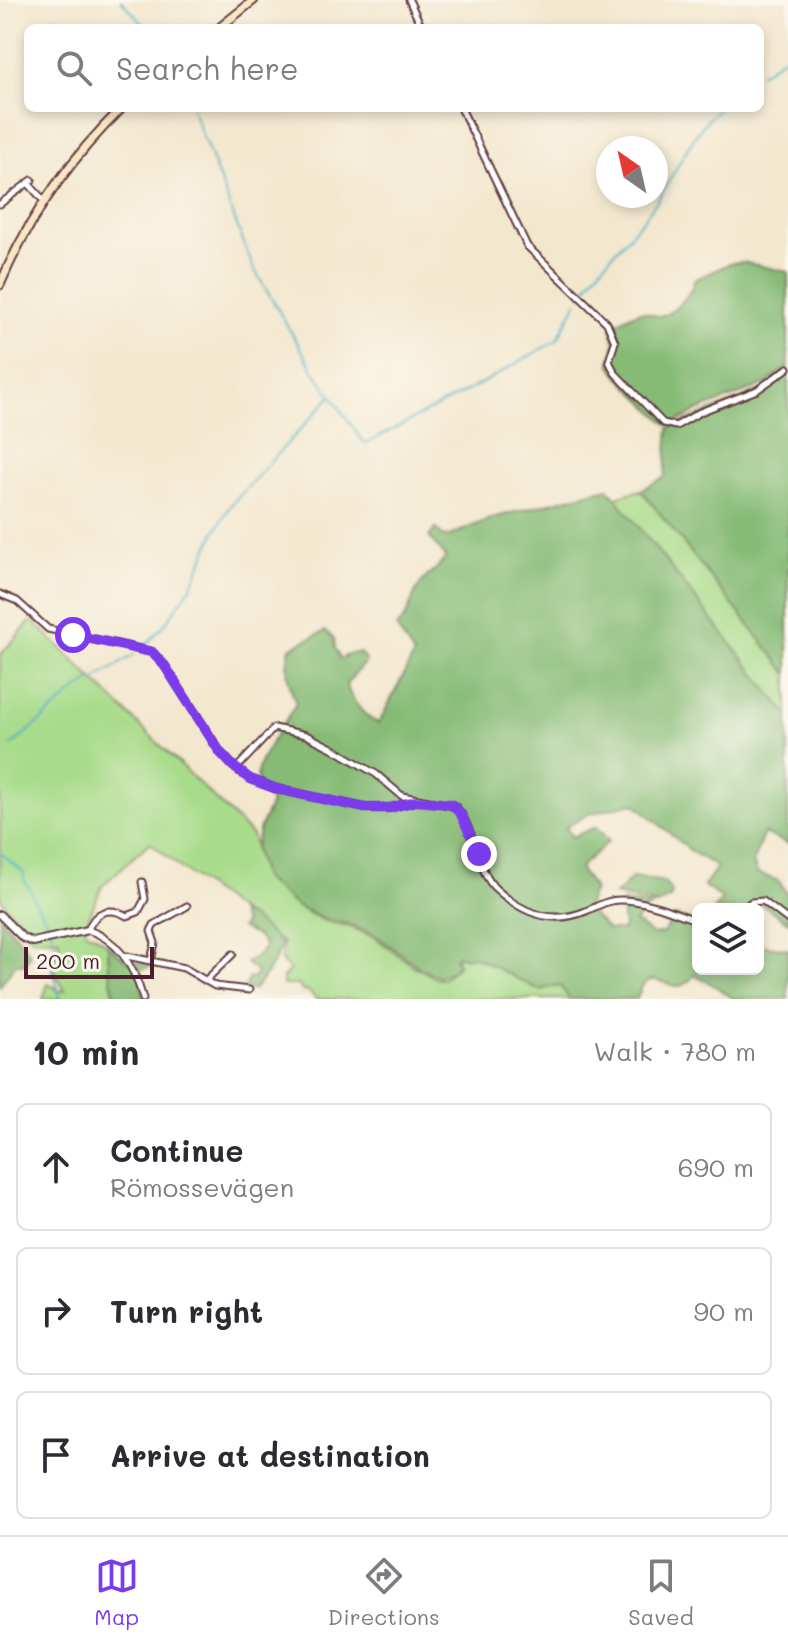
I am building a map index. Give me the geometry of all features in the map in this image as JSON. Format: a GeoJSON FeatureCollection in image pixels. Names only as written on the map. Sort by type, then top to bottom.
{"type":"FeatureCollection","features":[{"type":"Feature","properties":{"kind":"main road"},"geometry":{"type":"LineString","coordinates":[[224,24],[254,0]]}},
{"type":"Feature","properties":{"kind":"main road"},"geometry":{"type":"LineString","coordinates":[[0,285],[44,201],[78,155],[118,112]]}},
{"type":"Feature","properties":{"kind":"street"},"geometry":{"type":"LineString","coordinates":[[409,0],[420,24]]}},
{"type":"Feature","properties":{"kind":"street"},"geometry":{"type":"LineString","coordinates":[[463,112],[527,246],[607,323],[615,342],[609,356],[612,369],[663,423],[676,426],[700,412],[757,390],[788,368]]}},
{"type":"Feature","properties":{"kind":"street"},"geometry":{"type":"LineString","coordinates":[[0,204],[30,182],[44,201]]}},
{"type":"Feature","properties":{"kind":"street"},"geometry":{"type":"LineString","coordinates":[[0,594],[17,601],[48,629],[152,652],[165,666],[213,743],[236,769],[250,779],[277,789],[349,806],[390,808],[415,801]]}},
{"type":"Feature","properties":{"kind":"street"},"geometry":{"type":"LineString","coordinates":[[236,769],[274,728],[291,730],[332,748],[376,774],[397,794],[415,801],[445,803],[458,810],[478,848],[487,878],[497,890],[527,912],[573,916],[607,901],[619,900],[643,903],[692,919]]}},
{"type":"Feature","properties":{"kind":"street"},"geometry":{"type":"LineString","coordinates":[[88,930],[93,919],[104,912],[114,910],[127,916],[138,912],[145,899],[142,882]]}},
{"type":"Feature","properties":{"kind":"street"},"geometry":{"type":"LineString","coordinates":[[750,903],[763,901],[788,920]]}},
{"type":"Feature","properties":{"kind":"street"},"geometry":{"type":"LineString","coordinates":[[151,960],[155,943],[151,931],[154,925],[187,906]]}},
{"type":"Feature","properties":{"kind":"street"},"geometry":{"type":"LineString","coordinates":[[0,915],[23,938],[33,942],[88,930],[96,932],[126,956],[143,999]]}},
{"type":"Feature","properties":{"kind":"street"},"geometry":{"type":"LineString","coordinates":[[205,981],[233,954]]}},
{"type":"Feature","properties":{"kind":"street"},"geometry":{"type":"LineString","coordinates":[[126,956],[184,968],[221,988],[249,990]]}},
{"type":"Feature","properties":{"kind":"green space"},"geometry":{"type":"Polygon","coordinates":[[[743,262],[788,272],[788,366],[765,384],[667,424],[619,377],[610,363],[615,344],[611,327],[640,312],[664,315],[681,302],[694,280],[731,263],[743,262]]]}},
{"type":"Feature","properties":{"kind":"green space"},"geometry":{"type":"Polygon","coordinates":[[[788,369],[788,674],[641,490],[665,477],[669,428],[761,391],[788,369]]]}},
{"type":"Feature","properties":{"kind":"green space"},"geometry":{"type":"Polygon","coordinates":[[[608,488],[788,716],[788,844],[764,833],[753,861],[757,873],[779,881],[788,896],[788,922],[764,903],[719,903],[722,899],[704,886],[717,867],[692,852],[634,803],[589,814],[566,827],[572,837],[596,827],[609,841],[580,870],[594,889],[586,908],[608,930],[624,930],[622,902],[652,906],[635,922],[653,935],[663,933],[676,916],[692,921],[694,975],[681,986],[650,980],[645,983],[637,999],[570,999],[559,985],[539,990],[474,956],[466,958],[457,955],[454,958],[458,963],[451,972],[439,977],[420,968],[375,935],[296,906],[263,878],[255,849],[259,830],[271,803],[260,787],[257,776],[267,750],[296,703],[288,676],[290,648],[325,631],[334,638],[340,659],[360,653],[366,661],[346,684],[359,707],[379,723],[414,655],[396,627],[407,613],[419,586],[446,557],[429,537],[436,528],[447,537],[492,518],[608,488]]]}},
{"type":"Feature","properties":{"kind":"green space"},"geometry":{"type":"Polygon","coordinates":[[[641,490],[788,674],[788,716],[615,497],[641,490]]]}},
{"type":"Feature","properties":{"kind":"green space"},"geometry":{"type":"Polygon","coordinates":[[[30,622],[34,622],[252,835],[263,878],[296,906],[324,921],[374,937],[437,979],[443,979],[459,965],[455,956],[474,956],[539,990],[559,985],[570,999],[316,999],[308,991],[302,991],[299,985],[283,985],[283,978],[290,970],[281,961],[283,943],[150,842],[102,886],[85,926],[86,933],[95,935],[108,945],[115,999],[43,999],[48,983],[60,991],[65,990],[54,967],[59,939],[32,938],[0,898],[0,655],[30,622]]]}},
{"type":"Feature","properties":{"kind":"green space"},"geometry":{"type":"Polygon","coordinates":[[[633,877],[664,882],[672,892],[671,897],[657,905],[615,895],[633,877]]]}},
{"type":"Feature","properties":{"kind":"green space"},"geometry":{"type":"Polygon","coordinates":[[[239,912],[252,918],[281,943],[270,968],[253,990],[245,989],[248,979],[254,978],[257,972],[246,963],[260,954],[265,946],[257,936],[241,928],[244,924],[239,912]]]}},
{"type":"Feature","properties":{"kind":"green space"},"geometry":{"type":"Polygon","coordinates":[[[0,917],[30,955],[25,964],[15,964],[0,986],[0,917]]]}},
{"type":"Feature","properties":{"kind":"green space"},"geometry":{"type":"Polygon","coordinates":[[[108,945],[128,962],[164,964],[139,969],[144,999],[116,999],[109,971],[108,945]]]}},
{"type":"Feature","properties":{"kind":"green space"},"geometry":{"type":"Polygon","coordinates":[[[764,946],[788,949],[788,999],[734,999],[694,975],[764,975],[764,946]]]}},
{"type":"Feature","properties":{"kind":"waterway"},"geometry":{"type":"LineString","coordinates":[[121,0],[143,24]]}},
{"type":"Feature","properties":{"kind":"waterway"},"geometry":{"type":"LineString","coordinates":[[764,71],[788,54]]}},
{"type":"Feature","properties":{"kind":"waterway"},"geometry":{"type":"LineString","coordinates":[[194,112],[253,267],[311,366],[363,442],[367,443],[488,380],[557,340],[577,302]]}},
{"type":"Feature","properties":{"kind":"waterway"},"geometry":{"type":"LineString","coordinates":[[581,296],[654,205],[691,142],[715,112]]}},
{"type":"Feature","properties":{"kind":"waterway"},"geometry":{"type":"LineString","coordinates":[[146,645],[191,587],[230,506],[330,397]]}},
{"type":"Feature","properties":{"kind":"waterway"},"geometry":{"type":"LineString","coordinates":[[97,678],[134,655]]}},
{"type":"Feature","properties":{"kind":"waterway"},"geometry":{"type":"LineString","coordinates":[[11,746],[79,688],[94,679]]}},
{"type":"Feature","properties":{"kind":"waterway"},"geometry":{"type":"LineString","coordinates":[[0,853],[24,873],[24,881],[53,935]]}},
{"type":"Feature","properties":{"kind":"waterway"},"geometry":{"type":"LineString","coordinates":[[55,941],[50,959],[60,997]]}},
{"type":"Feature","properties":{"kind":"route"},"geometry":{"type":"LineString","coordinates":[[73,635],[152,652],[165,666],[220,752],[250,779],[277,789],[365,808],[390,808],[415,801],[451,804],[461,814],[479,854]]}}]}
